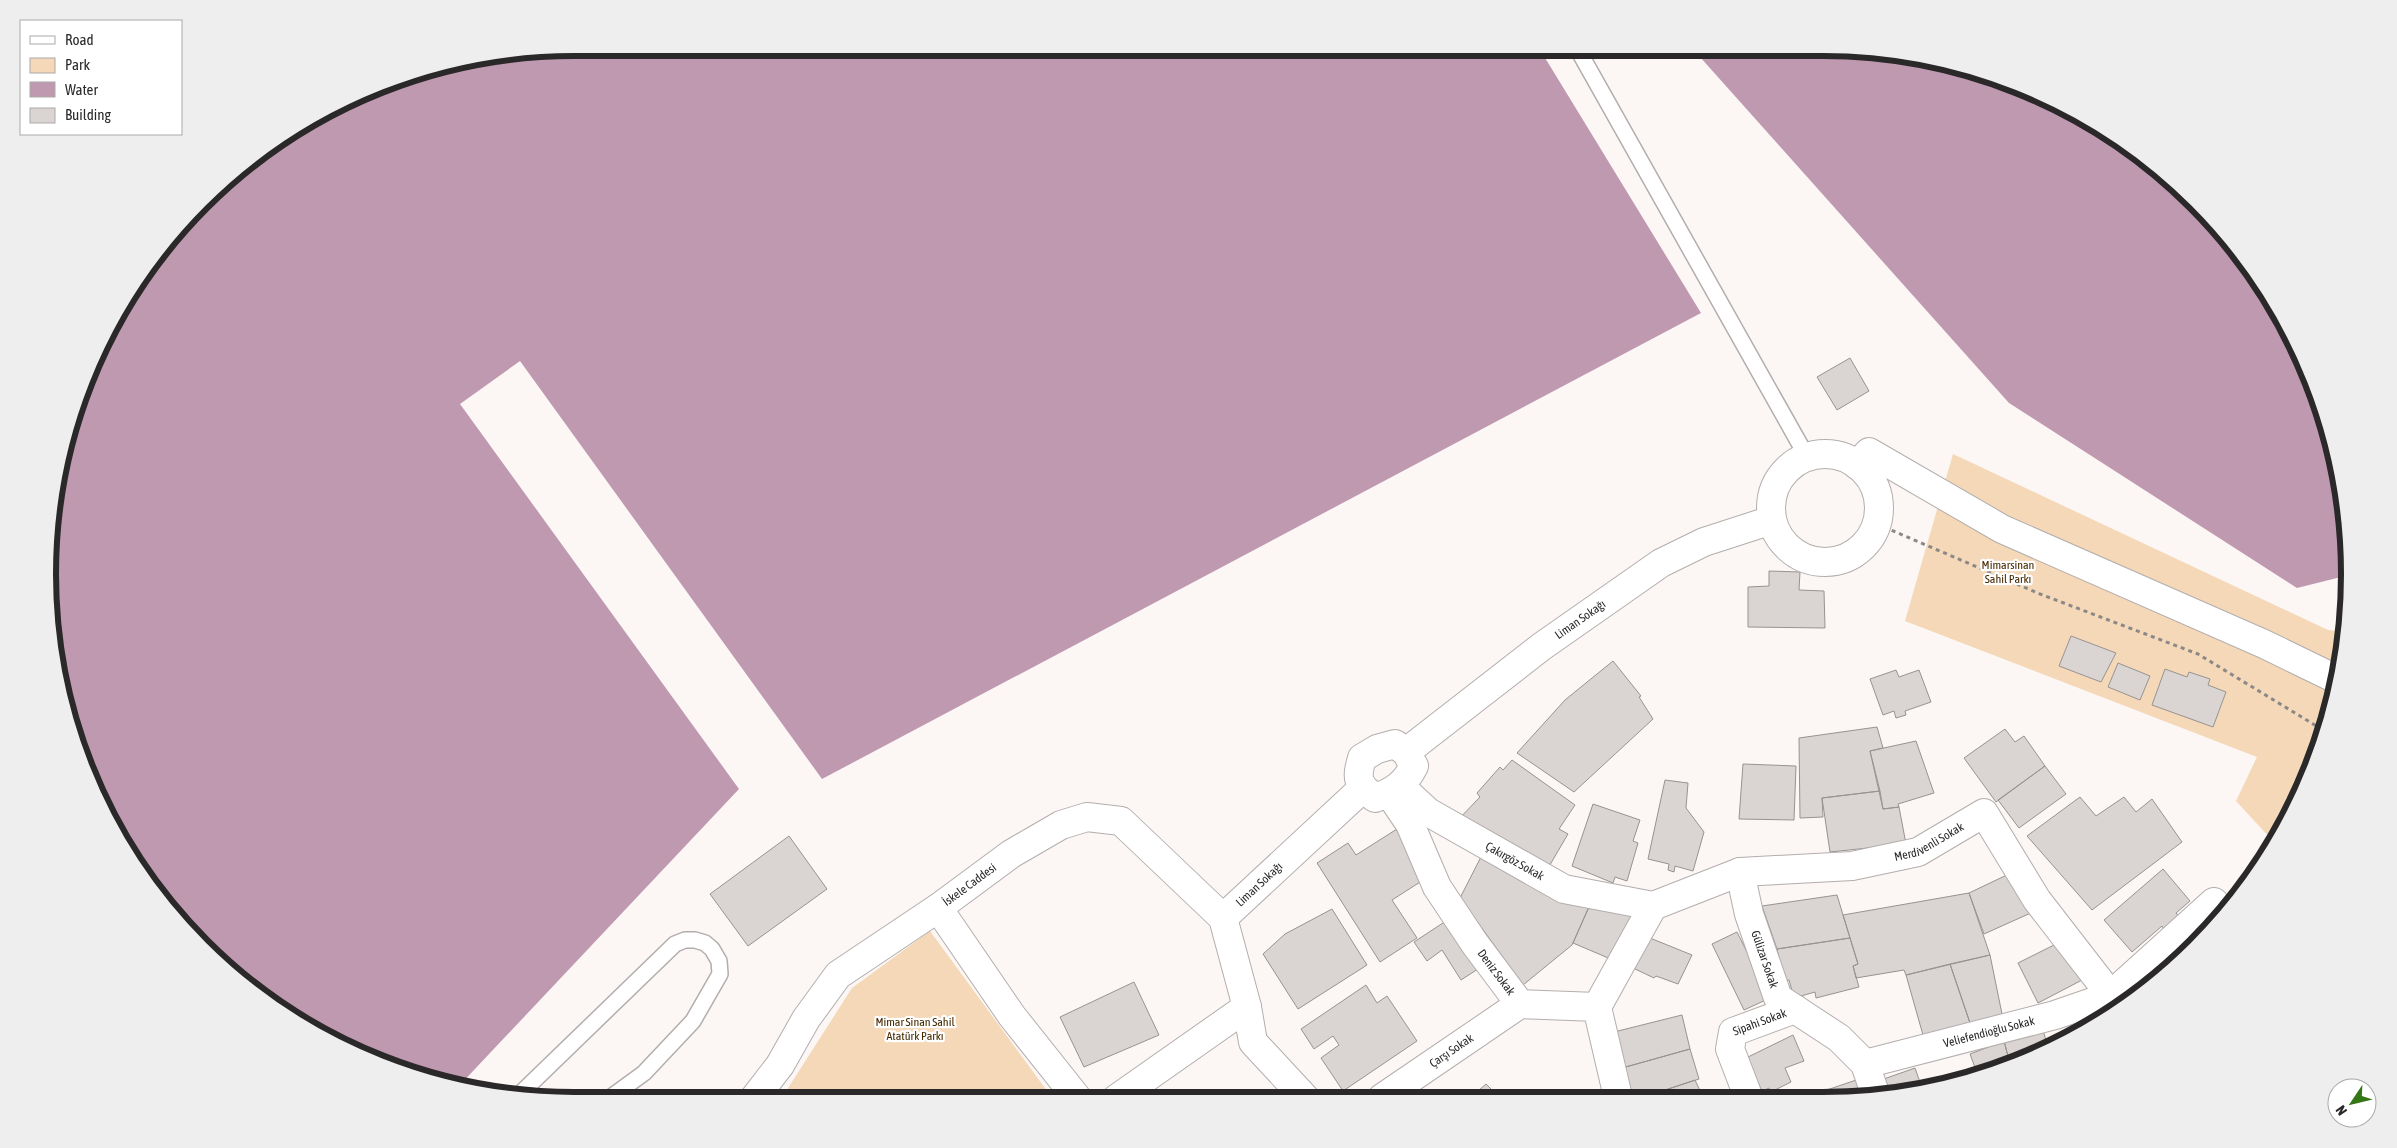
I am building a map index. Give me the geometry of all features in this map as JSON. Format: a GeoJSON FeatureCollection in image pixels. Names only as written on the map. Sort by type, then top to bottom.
{"type":"FeatureCollection","features":[{"type":"Feature","properties":{"kind":"street"},"geometry":{"type":"LineString","coordinates":[[1857,465],[1869,452],[2002,530],[2264,644],[2331,676]]}},
{"type":"Feature","properties":{"kind":"street"},"geometry":{"type":"LineString","coordinates":[[1826,454],[1846,458],[1857,465],[1874,485],[1879,504],[1877,524],[1865,544],[1846,558],[1823,562],[1800,557],[1782,541],[1772,520],[1771,500],[1777,482],[1790,466],[1807,457],[1826,454]]}},
{"type":"Feature","properties":{"kind":"street","name":"Liman Sokağı"},"geometry":{"type":"LineString","coordinates":[[1223,918],[1384,789],[1409,777],[1414,766],[1406,752],[1541,647],[1661,563],[1704,542],[1772,520]]}},
{"type":"Feature","properties":{"kind":"street"},"geometry":{"type":"LineString","coordinates":[[1384,789],[1357,775],[1362,758],[1376,749],[1394,744],[1406,752]]}},
{"type":"Feature","properties":{"kind":"street","name":"Çakırgöz Sokak"},"geometry":{"type":"LineString","coordinates":[[1384,789],[1564,889],[1648,905]]}},
{"type":"Feature","properties":{"kind":"street","name":"Deniz Sokak"},"geometry":{"type":"LineString","coordinates":[[1384,789],[1410,824],[1437,887],[1475,944],[1520,1004],[1598,1007]]}},
{"type":"Feature","properties":{"kind":"street","name":"Merdivenli Sokak"},"geometry":{"type":"LineString","coordinates":[[1648,905],[1740,872],[1852,866],[1918,852],[1984,813],[2037,900],[2114,1001]]}},
{"type":"Feature","properties":{"kind":"street","name":"İskele Caddesi"},"geometry":{"type":"LineString","coordinates":[[759,1092],[780,1064],[806,1019],[838,975],[938,908],[1011,854],[1061,826],[1086,817],[1121,821],[1223,918]]}},
{"type":"Feature","properties":{"kind":"street","name":"Gülizar Sokak"},"geometry":{"type":"LineString","coordinates":[[1740,872],[1749,914],[1778,998],[1839,1038],[1865,1064]]}},
{"type":"Feature","properties":{"kind":"street"},"geometry":{"type":"LineString","coordinates":[[2114,1001],[2214,902],[2218,908]]}},
{"type":"Feature","properties":{"kind":"street"},"geometry":{"type":"LineString","coordinates":[[1617,1092],[1598,1007],[1648,905]]}},
{"type":"Feature","properties":{"kind":"street"},"geometry":{"type":"LineString","coordinates":[[938,908],[1012,1016],[1072,1092]]}},
{"type":"Feature","properties":{"kind":"street"},"geometry":{"type":"LineString","coordinates":[[1223,918],[1247,1007],[1253,1042],[1299,1092]]}},
{"type":"Feature","properties":{"kind":"street","name":"Veliefendioğlu Sokak"},"geometry":{"type":"LineString","coordinates":[[1865,1064],[2114,1001]]}},
{"type":"Feature","properties":{"kind":"street","name":"Çarşı Sokak"},"geometry":{"type":"LineString","coordinates":[[1391,1092],[1520,1004]]}},
{"type":"Feature","properties":{"kind":"street"},"geometry":{"type":"LineString","coordinates":[[1126,1092],[1247,1007]]}},
{"type":"Feature","properties":{"kind":"street","name":"Sipahi Sokak"},"geometry":{"type":"LineString","coordinates":[[1746,1092],[1730,1049],[1733,1032],[1795,1009]]}},
{"type":"Feature","properties":{"kind":"street"},"geometry":{"type":"LineString","coordinates":[[1865,1064],[1874,1089]]}},
{"type":"Feature","properties":{"kind":"lane"},"geometry":{"type":"LineString","coordinates":[[1581,56],[1807,457]]}},
{"type":"Feature","properties":{"kind":"lane"},"geometry":{"type":"LineString","coordinates":[[525,1089],[675,944],[685,940],[695,940],[704,944],[712,949],[719,961],[720,974],[693,1021],[644,1072],[618,1092]]}},
{"type":"Feature","properties":{"kind":"path"},"geometry":{"type":"LineString","coordinates":[[1877,524],[2040,594],[2198,654],[2317,726]]}},
{"type":"Feature","properties":{"kind":"green space","name":"Mimarsinan Sahil Parkı"},"geometry":{"type":"Polygon","coordinates":[[[1953,454],[2328,630],[2337,631],[2331,675],[2313,740],[2287,803],[2269,837],[2236,801],[2257,757],[1905,621],[1953,454]]]}},
{"type":"Feature","properties":{"kind":"green space","name":"Mimar Sinan Sahil Atatürk Parkı"},"geometry":{"type":"Polygon","coordinates":[[[930,931],[1048,1092],[786,1092],[852,988],[930,931]]]}},
{"type":"Feature","properties":{"kind":"water"},"geometry":{"type":"Polygon","coordinates":[[[1544,56],[1701,313],[822,779],[520,361],[460,404],[739,789],[465,1080],[408,1064],[376,1052],[315,1022],[286,1004],[259,985],[208,940],[163,889],[126,833],[110,803],[96,772],[74,708],[66,675],[57,608],[57,540],[66,473],[74,440],[96,376],[110,345],[126,315],[163,259],[208,208],[233,185],[286,144],[345,110],[376,96],[440,74],[473,66],[540,57],[1544,56]]]}},
{"type":"Feature","properties":{"kind":"water"},"geometry":{"type":"Polygon","coordinates":[[[1699,56],[1857,57],[1924,66],[1957,74],[2021,96],[2052,110],[2082,126],[2138,163],[2189,208],[2234,259],[2271,315],[2287,345],[2313,408],[2331,473],[2340,540],[2341,577],[2297,588],[2009,403],[1699,56]]]}},
{"type":"Feature","properties":{"kind":"building"},"geometry":{"type":"Polygon","coordinates":[[[1850,358],[1869,391],[1837,410],[1817,377],[1850,358]]]}},
{"type":"Feature","properties":{"kind":"building"},"geometry":{"type":"Polygon","coordinates":[[[1769,571],[1800,572],[1799,590],[1824,591],[1825,628],[1748,627],[1748,587],[1769,586],[1769,571]]]}},
{"type":"Feature","properties":{"kind":"building"},"geometry":{"type":"Polygon","coordinates":[[[2071,636],[2116,653],[2101,682],[2059,666],[2071,636]]]}},
{"type":"Feature","properties":{"kind":"building"},"geometry":{"type":"Polygon","coordinates":[[[1613,661],[1641,696],[1639,697],[1653,719],[1574,792],[1517,753],[1565,700],[1613,661]]]}},
{"type":"Feature","properties":{"kind":"building"},"geometry":{"type":"Polygon","coordinates":[[[2118,663],[2150,676],[2140,700],[2108,687],[2118,663]]]}},
{"type":"Feature","properties":{"kind":"building"},"geometry":{"type":"Polygon","coordinates":[[[2165,669],[2187,677],[2189,672],[2210,679],[2208,685],[2226,692],[2213,727],[2152,705],[2165,669]]]}},
{"type":"Feature","properties":{"kind":"building"},"geometry":{"type":"Polygon","coordinates":[[[1896,670],[1899,677],[1919,670],[1931,702],[1905,711],[1906,715],[1896,718],[1894,711],[1883,715],[1870,679],[1896,670]]]}},
{"type":"Feature","properties":{"kind":"building"},"geometry":{"type":"Polygon","coordinates":[[[1877,727],[1883,748],[1870,751],[1880,791],[1822,798],[1823,817],[1800,818],[1799,738],[1877,727]]]}},
{"type":"Feature","properties":{"kind":"building"},"geometry":{"type":"Polygon","coordinates":[[[2005,729],[2015,742],[2024,736],[2045,766],[1996,802],[1964,758],[2005,729]]]}},
{"type":"Feature","properties":{"kind":"building"},"geometry":{"type":"Polygon","coordinates":[[[1916,741],[1934,793],[1898,804],[1899,807],[1883,809],[1870,751],[1916,741]]]}},
{"type":"Feature","properties":{"kind":"building"},"geometry":{"type":"Polygon","coordinates":[[[1512,760],[1575,805],[1559,829],[1568,834],[1544,875],[1455,823],[1480,797],[1477,793],[1500,767],[1503,770],[1512,760]]]}},
{"type":"Feature","properties":{"kind":"building"},"geometry":{"type":"Polygon","coordinates":[[[1743,764],[1796,766],[1794,820],[1739,819],[1743,764]]]}},
{"type":"Feature","properties":{"kind":"building"},"geometry":{"type":"Polygon","coordinates":[[[2045,766],[2066,794],[2019,828],[1998,800],[2045,766]]]}},
{"type":"Feature","properties":{"kind":"building"},"geometry":{"type":"Polygon","coordinates":[[[1665,780],[1688,783],[1686,808],[1704,832],[1693,871],[1675,866],[1674,872],[1668,870],[1669,864],[1648,859],[1665,780]]]}},
{"type":"Feature","properties":{"kind":"building"},"geometry":{"type":"Polygon","coordinates":[[[1880,791],[1883,809],[1899,807],[1906,844],[1830,852],[1822,798],[1880,791]]]}},
{"type":"Feature","properties":{"kind":"building"},"geometry":{"type":"Polygon","coordinates":[[[2080,797],[2096,816],[2124,797],[2136,812],[2152,799],[2182,842],[2092,910],[2027,836],[2080,797]]]}},
{"type":"Feature","properties":{"kind":"building"},"geometry":{"type":"Polygon","coordinates":[[[1593,804],[1640,820],[1633,841],[1638,843],[1627,881],[1615,877],[1613,883],[1572,866],[1593,804]]]}},
{"type":"Feature","properties":{"kind":"building"},"geometry":{"type":"Polygon","coordinates":[[[1397,829],[1428,877],[1392,900],[1417,938],[1380,962],[1317,863],[1348,843],[1356,855],[1397,829]]]}},
{"type":"Feature","properties":{"kind":"building"},"geometry":{"type":"Polygon","coordinates":[[[789,836],[827,889],[748,946],[710,894],[789,836]]]}},
{"type":"Feature","properties":{"kind":"building"},"geometry":{"type":"Polygon","coordinates":[[[1483,853],[1592,900],[1572,945],[1523,985],[1460,898],[1483,853]]]}},
{"type":"Feature","properties":{"kind":"building"},"geometry":{"type":"Polygon","coordinates":[[[2163,869],[2190,901],[2176,913],[2180,918],[2165,931],[2162,926],[2132,952],[2104,920],[2163,869]]]}},
{"type":"Feature","properties":{"kind":"building"},"geometry":{"type":"Polygon","coordinates":[[[2011,873],[2033,912],[1984,934],[1969,893],[2011,873]]]}},
{"type":"Feature","properties":{"kind":"building"},"geometry":{"type":"Polygon","coordinates":[[[1969,893],[1990,955],[1906,975],[1904,970],[1856,978],[1853,966],[1858,964],[1843,915],[1969,893]]]}},
{"type":"Feature","properties":{"kind":"building"},"geometry":{"type":"Polygon","coordinates":[[[1837,895],[1850,938],[1777,949],[1762,906],[1837,895]]]}},
{"type":"Feature","properties":{"kind":"building"},"geometry":{"type":"Polygon","coordinates":[[[1592,900],[1631,916],[1613,960],[1573,943],[1592,900]]]}},
{"type":"Feature","properties":{"kind":"building"},"geometry":{"type":"Polygon","coordinates":[[[1332,909],[1367,965],[1298,1009],[1263,954],[1285,934],[1332,909]]]}},
{"type":"Feature","properties":{"kind":"building"},"geometry":{"type":"Polygon","coordinates":[[[1449,919],[1481,967],[1461,980],[1442,950],[1427,961],[1414,942],[1449,919]]]}},
{"type":"Feature","properties":{"kind":"building"},"geometry":{"type":"Polygon","coordinates":[[[1737,932],[1770,998],[1744,1010],[1712,944],[1737,932]]]}},
{"type":"Feature","properties":{"kind":"building"},"geometry":{"type":"Polygon","coordinates":[[[1645,936],[1692,955],[1678,984],[1656,976],[1654,978],[1629,966],[1645,936]]]}},
{"type":"Feature","properties":{"kind":"building"},"geometry":{"type":"Polygon","coordinates":[[[1850,938],[1858,964],[1853,966],[1859,987],[1816,998],[1815,992],[1794,998],[1789,980],[1784,981],[1777,949],[1850,938]]]}},
{"type":"Feature","properties":{"kind":"building"},"geometry":{"type":"Polygon","coordinates":[[[2060,942],[2082,980],[2038,1003],[2018,963],[2060,942]]]}},
{"type":"Feature","properties":{"kind":"building"},"geometry":{"type":"Polygon","coordinates":[[[1990,955],[2002,1014],[1970,1023],[1950,964],[1990,955]]]}},
{"type":"Feature","properties":{"kind":"building"},"geometry":{"type":"Polygon","coordinates":[[[2166,959],[2167,960],[2138,985],[2134,986],[2166,959]]]}},
{"type":"Feature","properties":{"kind":"building"},"geometry":{"type":"Polygon","coordinates":[[[1950,964],[1970,1023],[1923,1035],[1906,975],[1950,964]]]}},
{"type":"Feature","properties":{"kind":"building"},"geometry":{"type":"Polygon","coordinates":[[[1134,982],[1159,1035],[1084,1067],[1060,1017],[1134,982]]]}},
{"type":"Feature","properties":{"kind":"building"},"geometry":{"type":"Polygon","coordinates":[[[1366,985],[1377,1003],[1387,996],[1417,1041],[1343,1091],[1321,1058],[1339,1045],[1333,1036],[1314,1049],[1301,1029],[1366,985]]]}},
{"type":"Feature","properties":{"kind":"building"},"geometry":{"type":"Polygon","coordinates":[[[1682,1015],[1690,1049],[1615,1070],[1606,1034],[1682,1015]]]}},
{"type":"Feature","properties":{"kind":"building"},"geometry":{"type":"Polygon","coordinates":[[[2040,1020],[2046,1041],[2008,1057],[2004,1041],[2040,1020]]]}},
{"type":"Feature","properties":{"kind":"building"},"geometry":{"type":"Polygon","coordinates":[[[1793,1035],[1804,1061],[1785,1068],[1791,1082],[1771,1092],[1769,1088],[1762,1091],[1746,1058],[1793,1035]]]}},
{"type":"Feature","properties":{"kind":"building"},"geometry":{"type":"Polygon","coordinates":[[[2004,1041],[2008,1057],[1975,1068],[1970,1054],[2004,1041]]]}},
{"type":"Feature","properties":{"kind":"building"},"geometry":{"type":"Polygon","coordinates":[[[1690,1049],[1699,1079],[1659,1092],[1622,1092],[1615,1070],[1690,1049]]]}},
{"type":"Feature","properties":{"kind":"building"},"geometry":{"type":"Polygon","coordinates":[[[1915,1068],[1920,1083],[1883,1088],[1881,1080],[1915,1068]]]}},
{"type":"Feature","properties":{"kind":"building"},"geometry":{"type":"Polygon","coordinates":[[[1868,1076],[1872,1089],[1857,1091],[1821,1092],[1868,1076]]]}},
{"type":"Feature","properties":{"kind":"building"},"geometry":{"type":"Polygon","coordinates":[[[1695,1080],[1701,1092],[1659,1092],[1695,1080]]]}},
{"type":"Feature","properties":{"kind":"building"},"geometry":{"type":"Polygon","coordinates":[[[1486,1084],[1494,1092],[1477,1092],[1486,1084]]]}}]}
